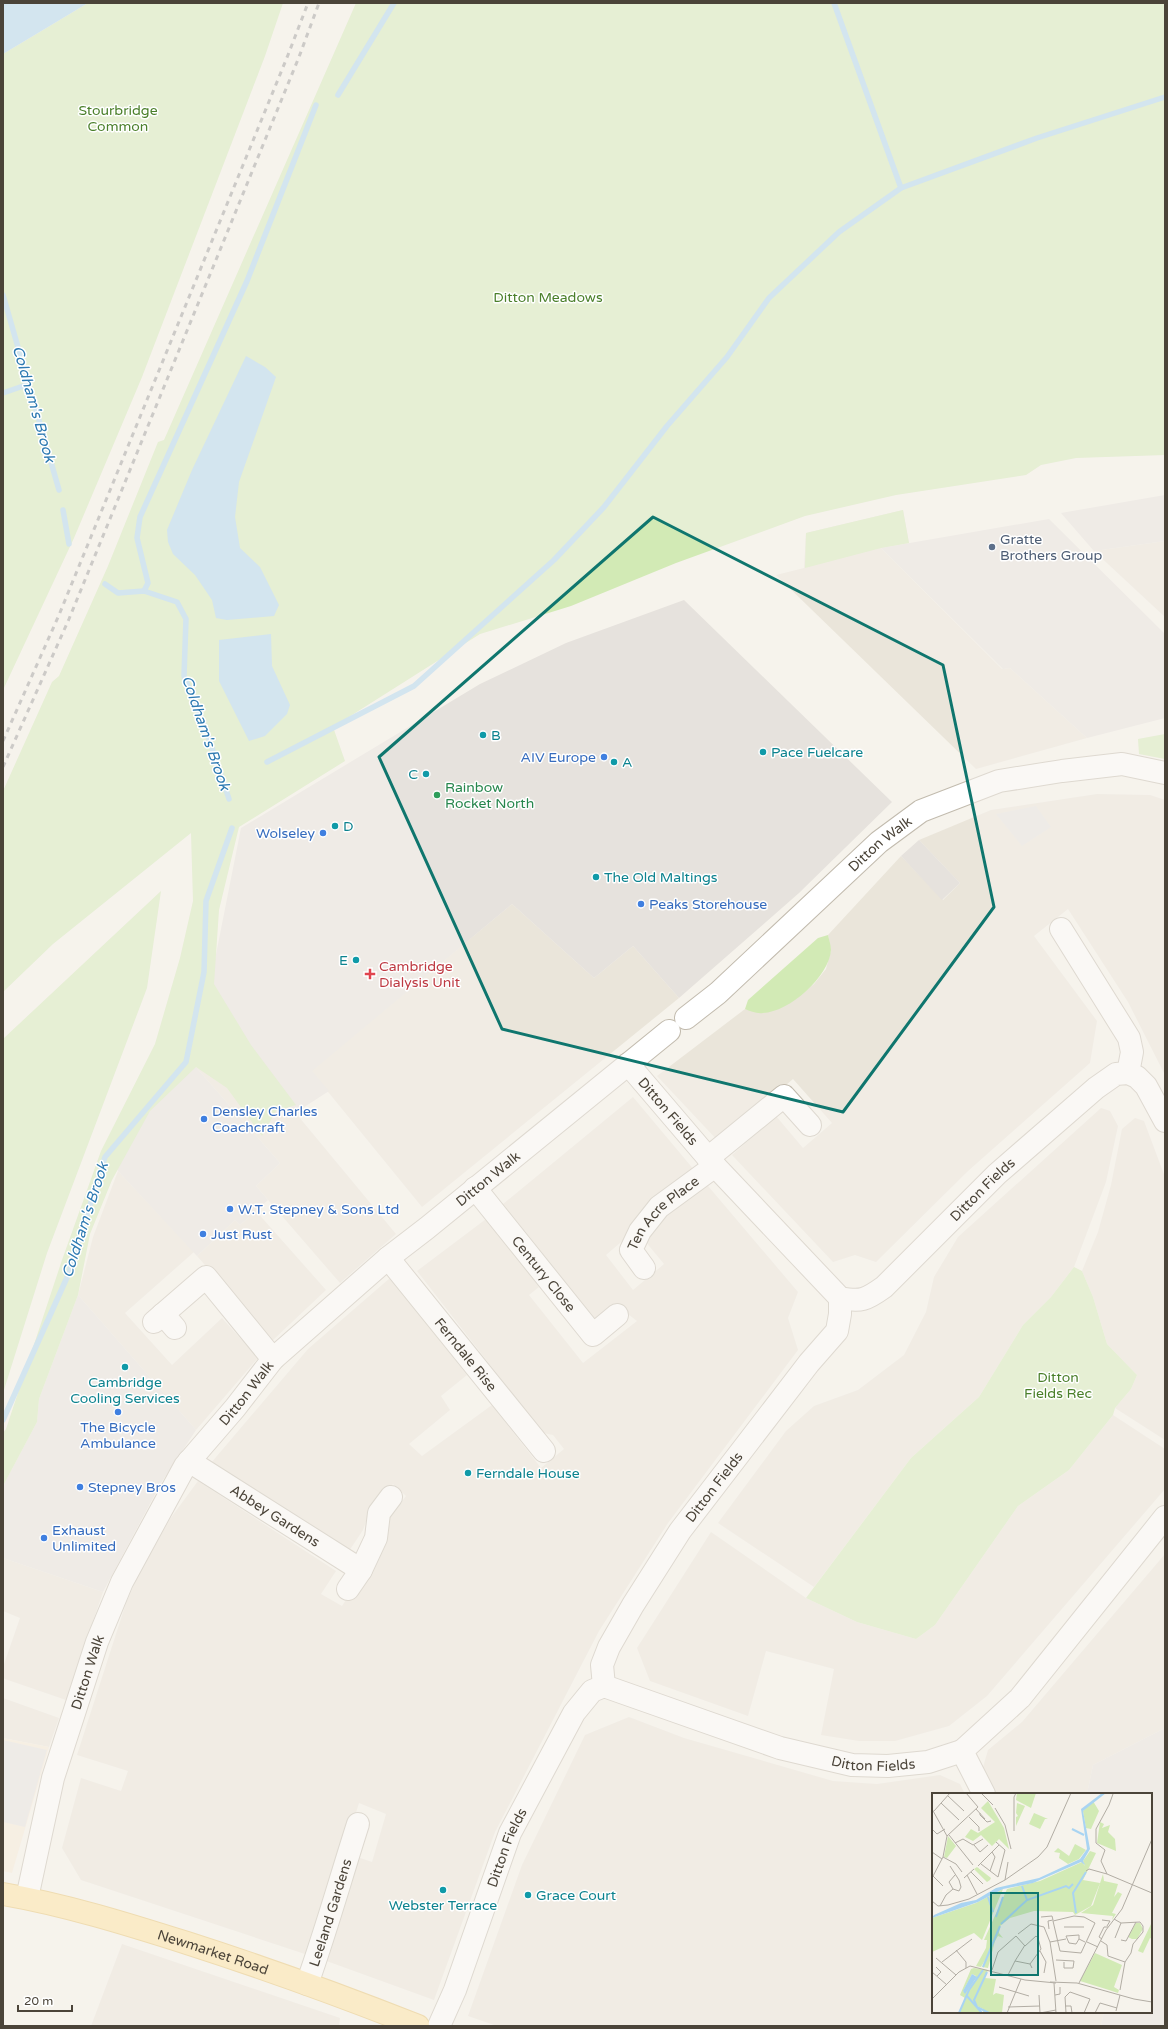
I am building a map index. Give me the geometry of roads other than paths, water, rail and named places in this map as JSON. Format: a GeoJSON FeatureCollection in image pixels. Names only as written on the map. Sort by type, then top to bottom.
{"type":"FeatureCollection","features":[{"type":"Feature","properties":{"kind":"main road","name":"Newmarket Road"},"geometry":{"type":"LineString","coordinates":[[3,1894],[27,1898],[129,1924],[307,1984],[418,2026]]}},
{"type":"Feature","properties":{"kind":"street","name":"Ditton Walk"},"geometry":{"type":"LineString","coordinates":[[686,1018],[718,993],[879,842],[921,811],[999,781],[1062,771],[1122,764],[1165,773]]}},
{"type":"Feature","properties":{"kind":"street"},"geometry":{"type":"LineString","coordinates":[[1061,929],[1130,1038],[1132,1052],[1128,1072],[1137,1077],[1146,1086],[1165,1121]]}},
{"type":"Feature","properties":{"kind":"street","name":"Ditton Walk"},"geometry":{"type":"LineString","coordinates":[[27,1898],[53,1778],[97,1642],[122,1582],[163,1504],[189,1461],[235,1408],[273,1359],[388,1258],[669,1031]]}},
{"type":"Feature","properties":{"kind":"street","name":"Ditton Fields"},"geometry":{"type":"LineString","coordinates":[[628,1064],[711,1162],[840,1298],[856,1301],[869,1298],[884,1287],[997,1174],[1096,1088],[1116,1074],[1128,1072]]}},
{"type":"Feature","properties":{"kind":"street"},"geometry":{"type":"LineString","coordinates":[[711,1162],[784,1096],[810,1125]]}},
{"type":"Feature","properties":{"kind":"street","name":"Ten Acre Place"},"geometry":{"type":"LineString","coordinates":[[644,1268],[631,1250],[640,1231],[659,1207],[711,1162]]}},
{"type":"Feature","properties":{"kind":"street","name":"Century Close"},"geometry":{"type":"LineString","coordinates":[[475,1188],[593,1335],[617,1315]]}},
{"type":"Feature","properties":{"kind":"street","name":"Ferndale Rise"},"geometry":{"type":"LineString","coordinates":[[388,1258],[544,1451]]}},
{"type":"Feature","properties":{"kind":"street"},"geometry":{"type":"LineString","coordinates":[[164,1322],[206,1277],[273,1359]]}},
{"type":"Feature","properties":{"kind":"street","name":"Ditton Fields"},"geometry":{"type":"LineString","coordinates":[[604,1686],[602,1665],[609,1647],[633,1605],[680,1531],[810,1363],[837,1331],[840,1314],[840,1298]]}},
{"type":"Feature","properties":{"kind":"street","name":"Abbey Gardens"},"geometry":{"type":"LineString","coordinates":[[189,1461],[361,1570]]}},
{"type":"Feature","properties":{"kind":"street"},"geometry":{"type":"LineString","coordinates":[[348,1589],[361,1570],[376,1538],[379,1513],[391,1497]]}},
{"type":"Feature","properties":{"kind":"street","name":"Ditton Fields"},"geometry":{"type":"LineString","coordinates":[[439,2026],[455,1990],[510,1834],[574,1713],[592,1691],[604,1686],[780,1748],[852,1765],[888,1766],[928,1762],[962,1751],[1020,1698],[1165,1517]]}},
{"type":"Feature","properties":{"kind":"street"},"geometry":{"type":"LineString","coordinates":[[962,1751],[983,1793]]}},
{"type":"Feature","properties":{"kind":"street","name":"Leeland Gardens"},"geometry":{"type":"LineString","coordinates":[[307,1984],[337,1896],[340,1879],[360,1837]]}},
{"type":"Feature","properties":{"kind":"water"},"geometry":{"type":"Polygon","coordinates":[[[3,3],[88,3],[3,54],[3,3]]]}},
{"type":"Feature","properties":{"kind":"water"},"geometry":{"type":"Polygon","coordinates":[[[246,356],[265,367],[276,377],[239,482],[235,517],[240,548],[260,567],[279,605],[274,616],[227,620],[216,618],[212,600],[195,575],[173,554],[168,542],[167,530],[192,470],[246,356]]]}},
{"type":"Feature","properties":{"kind":"water"},"geometry":{"type":"Polygon","coordinates":[[[271,634],[272,666],[290,705],[287,714],[265,736],[249,741],[219,681],[219,640],[271,634]]]}},
{"type":"Feature","properties":{"kind":"waterway"},"geometry":{"type":"LineString","coordinates":[[338,95],[394,3]]}},
{"type":"Feature","properties":{"kind":"waterway"},"geometry":{"type":"LineString","coordinates":[[834,3],[901,188]]}},
{"type":"Feature","properties":{"kind":"waterway"},"geometry":{"type":"LineString","coordinates":[[267,762],[414,686],[554,560],[604,507],[667,426],[727,357],[769,298],[839,232],[901,188],[1037,138],[1165,97]]}},
{"type":"Feature","properties":{"kind":"waterway"},"geometry":{"type":"LineString","coordinates":[[144,591],[148,583],[137,538],[140,517],[247,281],[316,105]]}},
{"type":"Feature","properties":{"kind":"waterway","name":"Coldham's Brook"},"geometry":{"type":"LineString","coordinates":[[3,295],[59,490]]}},
{"type":"Feature","properties":{"kind":"waterway"},"geometry":{"type":"LineString","coordinates":[[3,393],[29,384]]}},
{"type":"Feature","properties":{"kind":"waterway","name":"Coldham's Brook"},"geometry":{"type":"LineString","coordinates":[[63,510],[69,544]]}},
{"type":"Feature","properties":{"kind":"waterway","name":"Coldham's Brook"},"geometry":{"type":"LineString","coordinates":[[105,584],[118,593],[144,591],[177,602],[186,619],[184,676],[206,730],[229,799]]}},
{"type":"Feature","properties":{"kind":"waterway","name":"Coldham's Brook"},"geometry":{"type":"LineString","coordinates":[[3,1420],[69,1273],[105,1157],[186,1062],[204,972],[206,901],[232,828]]}},
{"type":"Feature","properties":{"kind":"railway"},"geometry":{"type":"LineString","coordinates":[[3,741],[59,615],[308,3]]}},
{"type":"Feature","properties":{"kind":"railway"},"geometry":{"type":"LineString","coordinates":[[3,767],[69,619],[299,57],[319,3]]}},
{"type":"Feature","properties":{"kind":"place","name":"Gratte Brothers Group"},"geometry":{"type":"Point","coordinates":[992,547]}},
{"type":"Feature","properties":{"kind":"place","name":"B"},"geometry":{"type":"Point","coordinates":[483,735]}},
{"type":"Feature","properties":{"kind":"place","name":"Pace Fuelcare"},"geometry":{"type":"Point","coordinates":[763,752]}},
{"type":"Feature","properties":{"kind":"place","name":"AIV Europe"},"geometry":{"type":"Point","coordinates":[604,757]}},
{"type":"Feature","properties":{"kind":"place","name":"A"},"geometry":{"type":"Point","coordinates":[614,762]}},
{"type":"Feature","properties":{"kind":"place","name":"C"},"geometry":{"type":"Point","coordinates":[426,774]}},
{"type":"Feature","properties":{"kind":"place","name":"Rainbow Rocket North"},"geometry":{"type":"Point","coordinates":[437,795]}},
{"type":"Feature","properties":{"kind":"place","name":"D"},"geometry":{"type":"Point","coordinates":[335,826]}},
{"type":"Feature","properties":{"kind":"place","name":"Wolseley"},"geometry":{"type":"Point","coordinates":[323,833]}},
{"type":"Feature","properties":{"kind":"place","name":"The Old Maltings"},"geometry":{"type":"Point","coordinates":[596,877]}},
{"type":"Feature","properties":{"kind":"place","name":"Peaks Storehouse"},"geometry":{"type":"Point","coordinates":[641,904]}},
{"type":"Feature","properties":{"kind":"place","name":"E"},"geometry":{"type":"Point","coordinates":[356,960]}},
{"type":"Feature","properties":{"kind":"place","name":"Cambridge Dialysis Unit"},"geometry":{"type":"Point","coordinates":[370,974]}},
{"type":"Feature","properties":{"kind":"place","name":"Densley Charles Coachcraft"},"geometry":{"type":"Point","coordinates":[204,1119]}},
{"type":"Feature","properties":{"kind":"place","name":"W.T. Stepney & Sons Ltd"},"geometry":{"type":"Point","coordinates":[230,1209]}},
{"type":"Feature","properties":{"kind":"place","name":"Just Rust"},"geometry":{"type":"Point","coordinates":[203,1234]}},
{"type":"Feature","properties":{"kind":"place","name":"Cambridge Cooling Services"},"geometry":{"type":"Point","coordinates":[125,1367]}},
{"type":"Feature","properties":{"kind":"place","name":"The Bicycle Ambulance"},"geometry":{"type":"Point","coordinates":[118,1412]}},
{"type":"Feature","properties":{"kind":"place","name":"Ferndale House"},"geometry":{"type":"Point","coordinates":[468,1473]}},
{"type":"Feature","properties":{"kind":"place","name":"Stepney Bros"},"geometry":{"type":"Point","coordinates":[80,1487]}},
{"type":"Feature","properties":{"kind":"place","name":"Exhaust Unlimited"},"geometry":{"type":"Point","coordinates":[44,1538]}},
{"type":"Feature","properties":{"kind":"place","name":"Webster Terrace"},"geometry":{"type":"Point","coordinates":[443,1890]}},
{"type":"Feature","properties":{"kind":"place","name":"Grace Court"},"geometry":{"type":"Point","coordinates":[528,1895]}},
{"type":"Feature","properties":{"kind":"park label","name":"Stourbridge Common"},"geometry":{"type":"Point","coordinates":[118,118]}},
{"type":"Feature","properties":{"kind":"park label","name":"Ditton Meadows"},"geometry":{"type":"Point","coordinates":[548,297]}},
{"type":"Feature","properties":{"kind":"park label","name":"Ditton Fields Rec"},"geometry":{"type":"Point","coordinates":[1058,1386]}}]}
